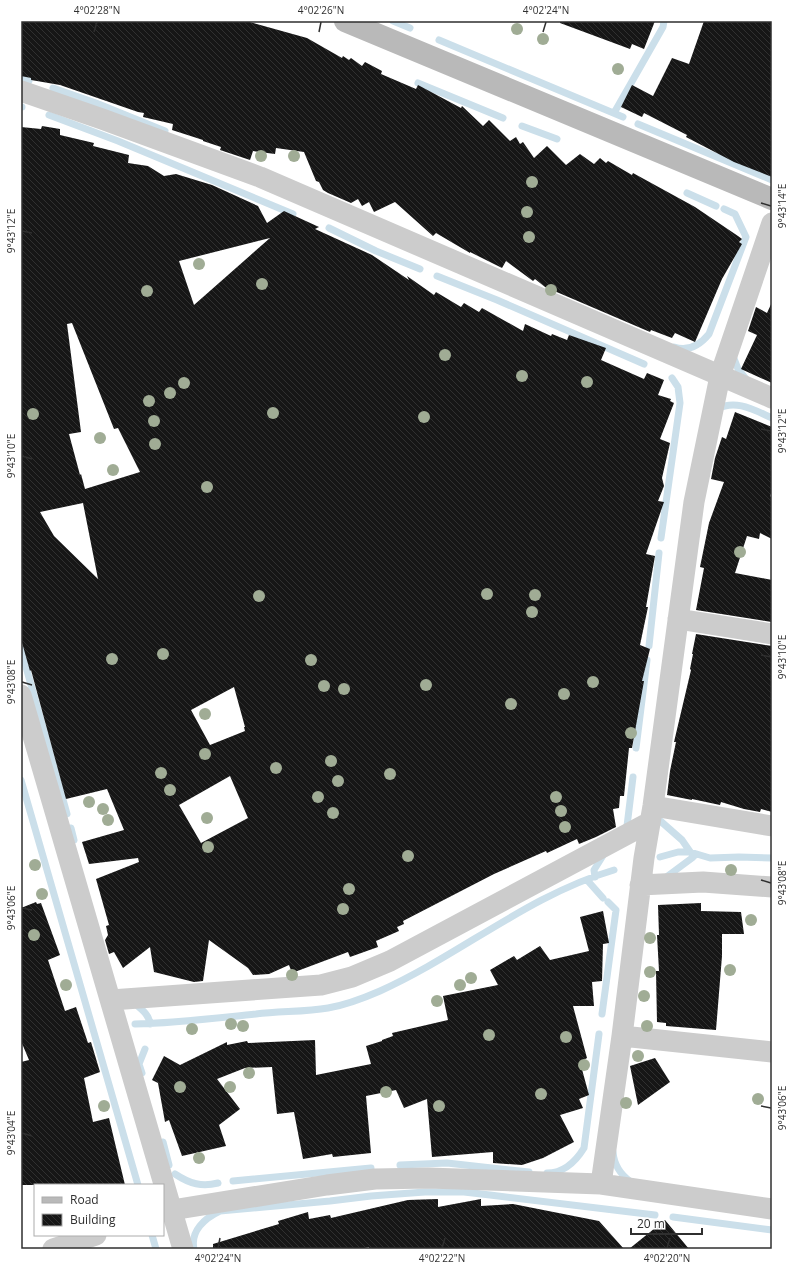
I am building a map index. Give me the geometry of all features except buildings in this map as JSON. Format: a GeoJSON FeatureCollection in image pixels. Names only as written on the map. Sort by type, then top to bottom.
{"type":"FeatureCollection","features":[{"type":"Feature","properties":{"kind":"street"},"geometry":{"type":"LineString","coordinates":[[345,21],[772,199]]}},
{"type":"Feature","properties":{"kind":"street"},"geometry":{"type":"LineString","coordinates":[[21,91],[260,177],[772,398]]}},
{"type":"Feature","properties":{"kind":"street"},"geometry":{"type":"LineString","coordinates":[[601,1184],[622,1036],[640,886],[652,814],[694,502],[720,376],[772,223]]}},
{"type":"Feature","properties":{"kind":"street"},"geometry":{"type":"LineString","coordinates":[[678,619],[772,634]]}},
{"type":"Feature","properties":{"kind":"street"},"geometry":{"type":"LineString","coordinates":[[21,695],[183,1249]]}},
{"type":"Feature","properties":{"kind":"street"},"geometry":{"type":"LineString","coordinates":[[111,1000],[321,985],[352,977],[390,961],[652,814],[772,826]]}},
{"type":"Feature","properties":{"kind":"street"},"geometry":{"type":"LineString","coordinates":[[640,886],[703,882],[772,887]]}},
{"type":"Feature","properties":{"kind":"street"},"geometry":{"type":"LineString","coordinates":[[622,1036],[772,1052]]}},
{"type":"Feature","properties":{"kind":"street"},"geometry":{"type":"LineString","coordinates":[[172,1210],[327,1185],[375,1179],[428,1178],[601,1184],[772,1209]]}},
{"type":"Feature","properties":{"kind":"street"},"geometry":{"type":"LineString","coordinates":[[53,1249],[93,1236]]}},
{"type":"Feature","properties":{"kind":"waterway"},"geometry":{"type":"LineString","coordinates":[[393,21],[410,28]]}},
{"type":"Feature","properties":{"kind":"waterway"},"geometry":{"type":"LineString","coordinates":[[614,113],[663,27],[664,21]]}},
{"type":"Feature","properties":{"kind":"waterway"},"geometry":{"type":"LineString","coordinates":[[439,40],[623,117]]}},
{"type":"Feature","properties":{"kind":"waterway"},"geometry":{"type":"LineString","coordinates":[[21,79],[29,81]]}},
{"type":"Feature","properties":{"kind":"waterway"},"geometry":{"type":"LineString","coordinates":[[418,83],[503,118]]}},
{"type":"Feature","properties":{"kind":"waterway"},"geometry":{"type":"LineString","coordinates":[[53,88],[96,103],[165,131]]}},
{"type":"Feature","properties":{"kind":"waterway"},"geometry":{"type":"LineString","coordinates":[[49,115],[118,141],[293,214]]}},
{"type":"Feature","properties":{"kind":"waterway"},"geometry":{"type":"LineString","coordinates":[[638,124],[772,180]]}},
{"type":"Feature","properties":{"kind":"waterway"},"geometry":{"type":"LineString","coordinates":[[522,126],[557,139]]}},
{"type":"Feature","properties":{"kind":"waterway"},"geometry":{"type":"LineString","coordinates":[[687,193],[716,206]]}},
{"type":"Feature","properties":{"kind":"waterway"},"geometry":{"type":"LineString","coordinates":[[674,347],[685,349],[689,348],[698,344],[709,334],[746,237],[735,214],[724,209]]}},
{"type":"Feature","properties":{"kind":"waterway"},"geometry":{"type":"LineString","coordinates":[[329,228],[376,251],[420,269]]}},
{"type":"Feature","properties":{"kind":"waterway"},"geometry":{"type":"LineString","coordinates":[[437,276],[497,300],[644,364]]}},
{"type":"Feature","properties":{"kind":"waterway"},"geometry":{"type":"LineString","coordinates":[[733,356],[738,369],[746,379]]}},
{"type":"Feature","properties":{"kind":"waterway"},"geometry":{"type":"LineString","coordinates":[[661,538],[680,403],[678,387],[672,378]]}},
{"type":"Feature","properties":{"kind":"waterway"},"geometry":{"type":"LineString","coordinates":[[717,409],[724,406],[738,405],[752,409],[772,418]]}},
{"type":"Feature","properties":{"kind":"waterway"},"geometry":{"type":"LineString","coordinates":[[649,646],[659,553]]}},
{"type":"Feature","properties":{"kind":"waterway"},"geometry":{"type":"LineString","coordinates":[[21,649],[67,814]]}},
{"type":"Feature","properties":{"kind":"waterway"},"geometry":{"type":"LineString","coordinates":[[636,748],[647,660]]}},
{"type":"Feature","properties":{"kind":"waterway"},"geometry":{"type":"LineString","coordinates":[[624,830],[627,826],[633,777]]}},
{"type":"Feature","properties":{"kind":"waterway"},"geometry":{"type":"LineString","coordinates":[[21,780],[138,1184]]}},
{"type":"Feature","properties":{"kind":"waterway"},"geometry":{"type":"LineString","coordinates":[[657,815],[657,818],[682,840],[691,853]]}},
{"type":"Feature","properties":{"kind":"waterway"},"geometry":{"type":"LineString","coordinates":[[71,828],[74,840]]}},
{"type":"Feature","properties":{"kind":"waterway"},"geometry":{"type":"LineString","coordinates":[[660,857],[678,852],[690,852],[710,858],[772,858]]}},
{"type":"Feature","properties":{"kind":"waterway"},"geometry":{"type":"LineString","coordinates":[[595,877],[594,870],[604,854]]}},
{"type":"Feature","properties":{"kind":"waterway"},"geometry":{"type":"LineString","coordinates":[[665,878],[696,854]]}},
{"type":"Feature","properties":{"kind":"waterway"},"geometry":{"type":"LineString","coordinates":[[135,1024],[310,1010],[335,1007],[361,999],[410,976],[553,894],[614,870]]}},
{"type":"Feature","properties":{"kind":"waterway"},"geometry":{"type":"LineString","coordinates":[[587,880],[603,898]]}},
{"type":"Feature","properties":{"kind":"waterway"},"geometry":{"type":"LineString","coordinates":[[602,1014],[616,910],[608,902]]}},
{"type":"Feature","properties":{"kind":"waterway"},"geometry":{"type":"LineString","coordinates":[[134,1003],[146,1015],[150,1024]]}},
{"type":"Feature","properties":{"kind":"waterway"},"geometry":{"type":"LineString","coordinates":[[547,1173],[564,1169],[573,1162],[584,1148],[599,1034]]}},
{"type":"Feature","properties":{"kind":"waterway"},"geometry":{"type":"LineString","coordinates":[[142,1073],[139,1064],[145,1049]]}},
{"type":"Feature","properties":{"kind":"waterway"},"geometry":{"type":"LineString","coordinates":[[163,1142],[169,1165]]}},
{"type":"Feature","properties":{"kind":"waterway"},"geometry":{"type":"LineString","coordinates":[[613,1152],[619,1169],[631,1182]]}},
{"type":"Feature","properties":{"kind":"waterway"},"geometry":{"type":"LineString","coordinates":[[400,1165],[447,1163],[529,1172]]}},
{"type":"Feature","properties":{"kind":"waterway"},"geometry":{"type":"LineString","coordinates":[[233,1181],[371,1168]]}},
{"type":"Feature","properties":{"kind":"waterway"},"geometry":{"type":"LineString","coordinates":[[175,1174],[196,1184],[207,1185],[218,1183]]}},
{"type":"Feature","properties":{"kind":"waterway"},"geometry":{"type":"LineString","coordinates":[[194,1249],[194,1236],[200,1226],[209,1217],[220,1211],[425,1192],[464,1192],[655,1215]]}},
{"type":"Feature","properties":{"kind":"waterway"},"geometry":{"type":"LineString","coordinates":[[673,1217],[772,1230]]}},
{"type":"Feature","properties":{"kind":"waterway"},"geometry":{"type":"LineString","coordinates":[[152,1236],[156,1249]]}}]}
